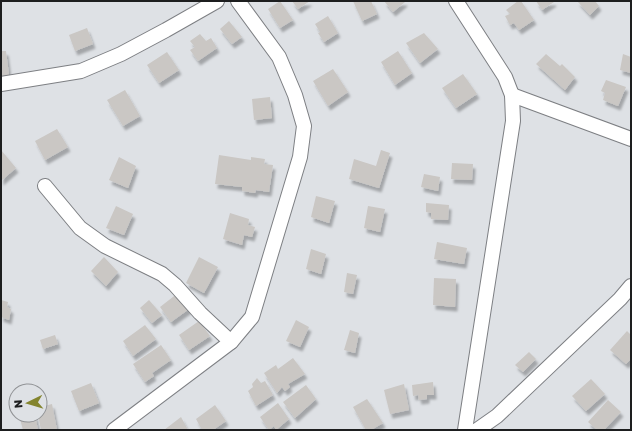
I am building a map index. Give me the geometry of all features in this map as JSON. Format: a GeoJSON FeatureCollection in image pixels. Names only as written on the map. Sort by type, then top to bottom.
{"type":"FeatureCollection","features":[{"type":"Feature","properties":{"kind":"street"},"geometry":{"type":"LineString","coordinates":[[1,84],[81,71],[120,54],[217,1]]}},
{"type":"Feature","properties":{"kind":"street"},"geometry":{"type":"LineString","coordinates":[[114,430],[231,342],[252,317],[300,157],[304,126],[295,95],[278,57],[238,1]]}},
{"type":"Feature","properties":{"kind":"street"},"geometry":{"type":"LineString","coordinates":[[456,1],[505,78],[512,95],[513,121],[465,430]]}},
{"type":"Feature","properties":{"kind":"street"},"geometry":{"type":"LineString","coordinates":[[512,95],[631,140]]}},
{"type":"Feature","properties":{"kind":"street"},"geometry":{"type":"LineString","coordinates":[[45,186],[80,228],[105,246],[162,274],[175,285],[200,313],[231,342]]}},
{"type":"Feature","properties":{"kind":"street"},"geometry":{"type":"LineString","coordinates":[[477,430],[497,416],[620,299],[631,286]]}},
{"type":"Feature","properties":{"kind":"building"},"geometry":{"type":"Polygon","coordinates":[[[280,1],[293,20],[280,28],[268,9],[280,1]]]}},
{"type":"Feature","properties":{"kind":"building"},"geometry":{"type":"Polygon","coordinates":[[[292,1],[310,1],[298,9],[292,1]]]}},
{"type":"Feature","properties":{"kind":"building"},"geometry":{"type":"Polygon","coordinates":[[[353,1],[371,1],[377,14],[362,21],[353,1]]]}},
{"type":"Feature","properties":{"kind":"building"},"geometry":{"type":"Polygon","coordinates":[[[384,1],[405,1],[405,2],[393,12],[384,1]]]}},
{"type":"Feature","properties":{"kind":"building"},"geometry":{"type":"Polygon","coordinates":[[[518,1],[521,1],[534,20],[519,30],[514,23],[510,25],[505,16],[510,14],[506,10],[518,1]]]}},
{"type":"Feature","properties":{"kind":"building"},"geometry":{"type":"Polygon","coordinates":[[[536,1],[554,1],[554,2],[542,10],[536,1]]]}},
{"type":"Feature","properties":{"kind":"building"},"geometry":{"type":"Polygon","coordinates":[[[577,1],[595,1],[599,6],[590,15],[577,1]]]}},
{"type":"Feature","properties":{"kind":"building"},"geometry":{"type":"Polygon","coordinates":[[[328,16],[338,33],[324,42],[318,33],[320,32],[315,24],[328,16]]]}},
{"type":"Feature","properties":{"kind":"building"},"geometry":{"type":"Polygon","coordinates":[[[229,21],[242,37],[232,44],[220,29],[229,21]]]}},
{"type":"Feature","properties":{"kind":"building"},"geometry":{"type":"Polygon","coordinates":[[[87,28],[93,44],[75,51],[69,35],[87,28]]]}},
{"type":"Feature","properties":{"kind":"building"},"geometry":{"type":"Polygon","coordinates":[[[424,33],[438,49],[420,63],[406,43],[424,33]]]}},
{"type":"Feature","properties":{"kind":"building"},"geometry":{"type":"Polygon","coordinates":[[[200,34],[206,41],[211,38],[217,48],[198,61],[190,50],[195,47],[190,41],[200,34]]]}},
{"type":"Feature","properties":{"kind":"building"},"geometry":{"type":"Polygon","coordinates":[[[1,51],[6,51],[9,75],[1,77],[1,51]]]}},
{"type":"Feature","properties":{"kind":"building"},"geometry":{"type":"Polygon","coordinates":[[[398,51],[412,73],[395,85],[381,62],[398,51]]]}},
{"type":"Feature","properties":{"kind":"building"},"geometry":{"type":"Polygon","coordinates":[[[167,52],[179,70],[159,83],[147,65],[167,52]]]}},
{"type":"Feature","properties":{"kind":"building"},"geometry":{"type":"Polygon","coordinates":[[[546,54],[560,66],[562,64],[575,77],[565,90],[536,64],[546,54]]]}},
{"type":"Feature","properties":{"kind":"building"},"geometry":{"type":"Polygon","coordinates":[[[623,54],[631,57],[631,73],[620,70],[623,54]]]}},
{"type":"Feature","properties":{"kind":"building"},"geometry":{"type":"Polygon","coordinates":[[[333,69],[348,92],[328,106],[313,81],[333,69]]]}},
{"type":"Feature","properties":{"kind":"building"},"geometry":{"type":"Polygon","coordinates":[[[463,74],[477,94],[456,108],[442,88],[463,74]]]}},
{"type":"Feature","properties":{"kind":"building"},"geometry":{"type":"Polygon","coordinates":[[[606,80],[626,87],[618,106],[603,100],[605,93],[601,91],[606,80]]]}},
{"type":"Feature","properties":{"kind":"building"},"geometry":{"type":"Polygon","coordinates":[[[125,90],[140,116],[123,126],[107,100],[125,90]]]}},
{"type":"Feature","properties":{"kind":"building"},"geometry":{"type":"Polygon","coordinates":[[[270,97],[272,118],[254,120],[252,99],[270,97]]]}},
{"type":"Feature","properties":{"kind":"building"},"geometry":{"type":"Polygon","coordinates":[[[57,129],[68,147],[45,160],[35,141],[57,129]]]}},
{"type":"Feature","properties":{"kind":"building"},"geometry":{"type":"Polygon","coordinates":[[[1,150],[16,168],[1,181],[1,150]]]}},
{"type":"Feature","properties":{"kind":"building"},"geometry":{"type":"Polygon","coordinates":[[[381,150],[390,153],[379,188],[349,179],[354,159],[376,166],[381,150]]]}},
{"type":"Feature","properties":{"kind":"building"},"geometry":{"type":"Polygon","coordinates":[[[219,155],[251,160],[251,157],[265,159],[264,164],[273,165],[269,192],[256,190],[255,193],[242,191],[242,187],[215,184],[219,155]]]}},
{"type":"Feature","properties":{"kind":"building"},"geometry":{"type":"Polygon","coordinates":[[[119,157],[136,166],[128,188],[109,180],[119,157]]]}},
{"type":"Feature","properties":{"kind":"building"},"geometry":{"type":"Polygon","coordinates":[[[452,163],[473,164],[472,180],[451,179],[452,163]]]}},
{"type":"Feature","properties":{"kind":"building"},"geometry":{"type":"Polygon","coordinates":[[[424,174],[440,177],[438,191],[421,187],[424,174]]]}},
{"type":"Feature","properties":{"kind":"building"},"geometry":{"type":"Polygon","coordinates":[[[316,196],[335,201],[329,223],[311,217],[316,196]]]}},
{"type":"Feature","properties":{"kind":"building"},"geometry":{"type":"Polygon","coordinates":[[[426,203],[449,205],[448,220],[431,219],[431,213],[426,212],[426,203]]]}},
{"type":"Feature","properties":{"kind":"building"},"geometry":{"type":"Polygon","coordinates":[[[116,206],[133,214],[124,235],[106,228],[116,206]]]}},
{"type":"Feature","properties":{"kind":"building"},"geometry":{"type":"Polygon","coordinates":[[[368,206],[385,209],[380,232],[364,228],[368,206]]]}},
{"type":"Feature","properties":{"kind":"building"},"geometry":{"type":"Polygon","coordinates":[[[230,213],[249,219],[248,225],[255,227],[252,237],[244,235],[242,245],[223,239],[230,213]]]}},
{"type":"Feature","properties":{"kind":"building"},"geometry":{"type":"Polygon","coordinates":[[[437,242],[467,248],[464,264],[434,259],[437,242]]]}},
{"type":"Feature","properties":{"kind":"building"},"geometry":{"type":"Polygon","coordinates":[[[311,249],[326,254],[321,274],[306,269],[311,249]]]}},
{"type":"Feature","properties":{"kind":"building"},"geometry":{"type":"Polygon","coordinates":[[[104,257],[118,272],[106,286],[91,271],[104,257]]]}},
{"type":"Feature","properties":{"kind":"building"},"geometry":{"type":"Polygon","coordinates":[[[199,257],[218,267],[204,293],[186,283],[199,257]]]}},
{"type":"Feature","properties":{"kind":"building"},"geometry":{"type":"Polygon","coordinates":[[[347,273],[357,275],[353,294],[344,292],[347,273]]]}},
{"type":"Feature","properties":{"kind":"building"},"geometry":{"type":"Polygon","coordinates":[[[434,278],[456,279],[455,307],[433,305],[434,278]]]}},
{"type":"Feature","properties":{"kind":"building"},"geometry":{"type":"Polygon","coordinates":[[[178,293],[189,309],[171,322],[160,307],[178,293]]]}},
{"type":"Feature","properties":{"kind":"building"},"geometry":{"type":"Polygon","coordinates":[[[1,300],[8,302],[7,307],[11,309],[9,320],[1,317],[1,300]]]}},
{"type":"Feature","properties":{"kind":"building"},"geometry":{"type":"Polygon","coordinates":[[[149,300],[162,315],[152,323],[140,308],[149,300]]]}},
{"type":"Feature","properties":{"kind":"building"},"geometry":{"type":"Polygon","coordinates":[[[296,320],[309,327],[300,347],[286,341],[296,320]]]}},
{"type":"Feature","properties":{"kind":"building"},"geometry":{"type":"Polygon","coordinates":[[[199,321],[210,336],[189,350],[179,335],[199,321]]]}},
{"type":"Feature","properties":{"kind":"building"},"geometry":{"type":"Polygon","coordinates":[[[145,325],[156,339],[133,356],[123,341],[145,325]]]}},
{"type":"Feature","properties":{"kind":"building"},"geometry":{"type":"Polygon","coordinates":[[[350,330],[359,333],[355,353],[344,350],[350,330]]]}},
{"type":"Feature","properties":{"kind":"building"},"geometry":{"type":"Polygon","coordinates":[[[627,331],[631,335],[631,359],[626,364],[610,350],[627,331]]]}},
{"type":"Feature","properties":{"kind":"building"},"geometry":{"type":"Polygon","coordinates":[[[55,335],[58,344],[43,349],[40,340],[55,335]]]}},
{"type":"Feature","properties":{"kind":"building"},"geometry":{"type":"Polygon","coordinates":[[[161,345],[171,360],[152,373],[154,376],[145,382],[133,364],[161,345]]]}},
{"type":"Feature","properties":{"kind":"building"},"geometry":{"type":"Polygon","coordinates":[[[529,352],[536,359],[523,372],[515,365],[529,352]]]}},
{"type":"Feature","properties":{"kind":"building"},"geometry":{"type":"Polygon","coordinates":[[[293,358],[305,374],[288,384],[290,387],[285,391],[282,387],[277,393],[264,373],[276,365],[278,369],[293,358]]]}},
{"type":"Feature","properties":{"kind":"building"},"geometry":{"type":"Polygon","coordinates":[[[257,378],[261,383],[265,381],[273,395],[256,406],[248,391],[253,387],[252,384],[257,378]]]}},
{"type":"Feature","properties":{"kind":"building"},"geometry":{"type":"Polygon","coordinates":[[[591,379],[605,394],[586,411],[572,396],[591,379]]]}},
{"type":"Feature","properties":{"kind":"building"},"geometry":{"type":"Polygon","coordinates":[[[433,382],[434,395],[427,395],[427,399],[419,400],[418,395],[413,396],[412,385],[433,382]]]}},
{"type":"Feature","properties":{"kind":"building"},"geometry":{"type":"Polygon","coordinates":[[[91,383],[99,403],[79,411],[71,391],[91,383]]]}},
{"type":"Feature","properties":{"kind":"building"},"geometry":{"type":"Polygon","coordinates":[[[404,384],[409,410],[390,414],[384,390],[404,384]]]}},
{"type":"Feature","properties":{"kind":"building"},"geometry":{"type":"Polygon","coordinates":[[[306,385],[316,399],[295,418],[283,402],[306,385]]]}},
{"type":"Feature","properties":{"kind":"building"},"geometry":{"type":"Polygon","coordinates":[[[367,399],[383,423],[371,430],[366,430],[353,407],[367,399]]]}},
{"type":"Feature","properties":{"kind":"building"},"geometry":{"type":"Polygon","coordinates":[[[608,400],[621,412],[604,430],[597,430],[588,422],[608,400]]]}},
{"type":"Feature","properties":{"kind":"building"},"geometry":{"type":"Polygon","coordinates":[[[278,403],[289,419],[276,430],[274,426],[269,430],[260,417],[278,403]]]}},
{"type":"Feature","properties":{"kind":"building"},"geometry":{"type":"Polygon","coordinates":[[[52,404],[57,430],[41,430],[40,423],[48,423],[48,405],[52,404]]]}},
{"type":"Feature","properties":{"kind":"building"},"geometry":{"type":"Polygon","coordinates":[[[215,405],[226,421],[213,430],[202,430],[196,419],[215,405]]]}},
{"type":"Feature","properties":{"kind":"building"},"geometry":{"type":"Polygon","coordinates":[[[181,417],[188,430],[164,430],[181,417]]]}},
{"type":"Feature","properties":{"kind":"building"},"geometry":{"type":"Polygon","coordinates":[[[21,423],[37,423],[38,430],[23,430],[21,423]]]}}]}
